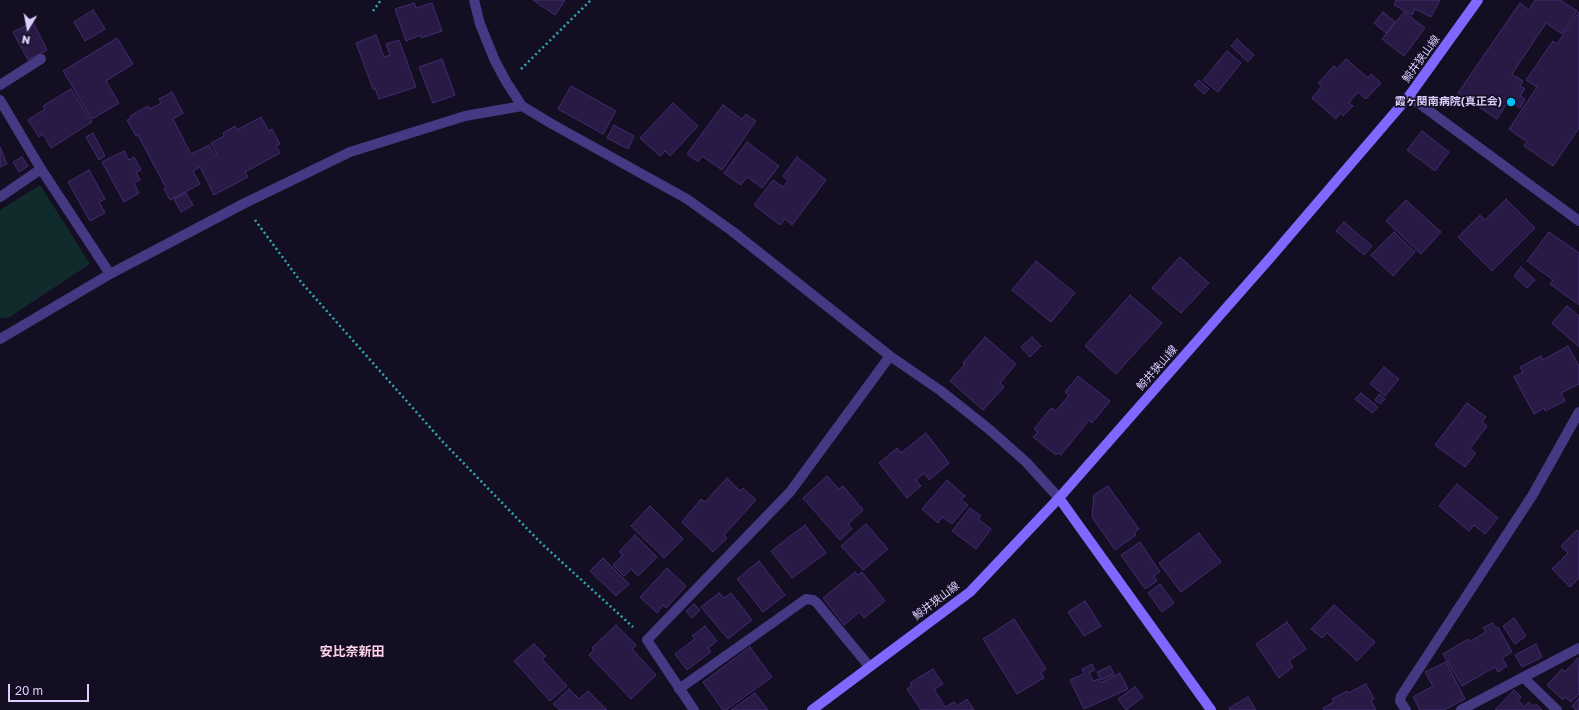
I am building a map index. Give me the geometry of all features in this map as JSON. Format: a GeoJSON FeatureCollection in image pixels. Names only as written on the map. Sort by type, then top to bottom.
{"type":"FeatureCollection","features":[{"type":"Feature","properties":{"kind":"main road","name":"鯨井狭山線"},"geometry":{"type":"LineString","coordinates":[[812,710],[970,592],[1059,498],[1271,257],[1409,96],[1478,0]]}},
{"type":"Feature","properties":{"kind":"main road"},"geometry":{"type":"LineString","coordinates":[[1059,498],[1210,710]]}},
{"type":"Feature","properties":{"kind":"street"},"geometry":{"type":"LineString","coordinates":[[474,0],[480,24],[495,61],[522,106],[687,199],[732,231],[890,356],[941,391],[990,430],[1026,462],[1059,498]]}},
{"type":"Feature","properties":{"kind":"street"},"geometry":{"type":"LineString","coordinates":[[0,85],[41,59]]}},
{"type":"Feature","properties":{"kind":"street"},"geometry":{"type":"LineString","coordinates":[[1409,96],[1579,221]]}},
{"type":"Feature","properties":{"kind":"street"},"geometry":{"type":"LineString","coordinates":[[0,100],[40,169],[110,274]]}},
{"type":"Feature","properties":{"kind":"street"},"geometry":{"type":"LineString","coordinates":[[0,339],[110,274],[243,204],[350,152],[465,116],[522,106]]}},
{"type":"Feature","properties":{"kind":"street"},"geometry":{"type":"LineString","coordinates":[[0,197],[40,169]]}},
{"type":"Feature","properties":{"kind":"street"},"geometry":{"type":"LineString","coordinates":[[694,710],[647,640],[790,492],[890,356]]}},
{"type":"Feature","properties":{"kind":"street"},"geometry":{"type":"LineString","coordinates":[[1406,710],[1400,701],[1401,696],[1532,496],[1579,412]]}},
{"type":"Feature","properties":{"kind":"street"},"geometry":{"type":"LineString","coordinates":[[679,689],[806,599],[813,600],[817,603],[870,666]]}},
{"type":"Feature","properties":{"kind":"street"},"geometry":{"type":"LineString","coordinates":[[1461,710],[1579,648]]}},
{"type":"Feature","properties":{"kind":"street"},"geometry":{"type":"LineString","coordinates":[[1523,677],[1557,710]]}},
{"type":"Feature","properties":{"kind":"path"},"geometry":{"type":"LineString","coordinates":[[373,10],[381,0]]}},
{"type":"Feature","properties":{"kind":"path"},"geometry":{"type":"LineString","coordinates":[[507,83],[591,0]]}},
{"type":"Feature","properties":{"kind":"path"},"geometry":{"type":"LineString","coordinates":[[243,204],[301,282],[443,442],[541,543],[647,640]]}},
{"type":"Feature","properties":{"kind":"green space"},"geometry":{"type":"Polygon","coordinates":[[[40,185],[90,264],[8,318],[0,318],[0,210],[40,185]]]}},
{"type":"Feature","properties":{"kind":"building"},"geometry":{"type":"Polygon","coordinates":[[[533,0],[565,0],[555,15],[533,0]]]}},
{"type":"Feature","properties":{"kind":"building"},"geometry":{"type":"Polygon","coordinates":[[[1396,0],[1440,0],[1431,17],[1415,9],[1412,15],[1394,5],[1396,0]]]}},
{"type":"Feature","properties":{"kind":"building"},"geometry":{"type":"Polygon","coordinates":[[[1535,0],[1560,0],[1577,11],[1562,34],[1546,23],[1512,74],[1523,81],[1520,86],[1525,89],[1520,96],[1525,99],[1520,108],[1509,100],[1497,119],[1458,93],[1520,3],[1529,10],[1535,0]]]}},
{"type":"Feature","properties":{"kind":"building"},"geometry":{"type":"Polygon","coordinates":[[[414,3],[416,8],[432,3],[442,31],[421,38],[421,35],[406,41],[395,9],[414,3]]]}},
{"type":"Feature","properties":{"kind":"building"},"geometry":{"type":"Polygon","coordinates":[[[93,10],[105,29],[85,41],[74,22],[93,10]]]}},
{"type":"Feature","properties":{"kind":"building"},"geometry":{"type":"Polygon","coordinates":[[[1383,12],[1395,22],[1386,33],[1374,23],[1383,12]]]}},
{"type":"Feature","properties":{"kind":"building"},"geometry":{"type":"Polygon","coordinates":[[[1404,12],[1425,28],[1404,56],[1382,39],[1404,12]]]}},
{"type":"Feature","properties":{"kind":"building"},"geometry":{"type":"Polygon","coordinates":[[[1579,12],[1579,128],[1553,166],[1524,146],[1527,142],[1509,129],[1537,87],[1526,80],[1553,41],[1557,44],[1579,12]]]}},
{"type":"Feature","properties":{"kind":"building"},"geometry":{"type":"Polygon","coordinates":[[[33,22],[47,50],[28,60],[13,32],[33,22]]]}},
{"type":"Feature","properties":{"kind":"building"},"geometry":{"type":"Polygon","coordinates":[[[376,35],[384,57],[390,55],[386,44],[399,40],[416,87],[379,99],[375,88],[373,89],[356,43],[376,35]]]}},
{"type":"Feature","properties":{"kind":"building"},"geometry":{"type":"Polygon","coordinates":[[[117,38],[133,64],[106,81],[119,103],[92,119],[63,71],[117,38]]]}},
{"type":"Feature","properties":{"kind":"building"},"geometry":{"type":"Polygon","coordinates":[[[1237,39],[1254,55],[1248,62],[1231,46],[1237,39]]]}},
{"type":"Feature","properties":{"kind":"building"},"geometry":{"type":"Polygon","coordinates":[[[1227,51],[1241,63],[1218,92],[1203,80],[1227,51]]]}},
{"type":"Feature","properties":{"kind":"building"},"geometry":{"type":"Polygon","coordinates":[[[442,59],[455,95],[433,103],[419,67],[442,59]]]}},
{"type":"Feature","properties":{"kind":"building"},"geometry":{"type":"Polygon","coordinates":[[[1346,59],[1368,78],[1371,74],[1381,83],[1366,99],[1358,92],[1349,103],[1353,106],[1343,116],[1340,113],[1336,119],[1312,98],[1322,86],[1318,83],[1334,66],[1337,69],[1346,59]]]}},
{"type":"Feature","properties":{"kind":"building"},"geometry":{"type":"Polygon","coordinates":[[[1199,80],[1209,89],[1204,94],[1194,85],[1199,80]]]}},
{"type":"Feature","properties":{"kind":"building"},"geometry":{"type":"Polygon","coordinates":[[[571,86],[616,111],[603,134],[558,109],[571,86]]]}},
{"type":"Feature","properties":{"kind":"building"},"geometry":{"type":"Polygon","coordinates":[[[71,89],[92,122],[51,148],[43,134],[39,137],[28,120],[45,109],[43,106],[71,89]]]}},
{"type":"Feature","properties":{"kind":"building"},"geometry":{"type":"Polygon","coordinates":[[[172,92],[183,113],[173,119],[191,154],[209,145],[215,156],[217,155],[211,143],[224,136],[223,133],[235,126],[237,130],[261,117],[269,131],[272,129],[280,144],[276,146],[280,153],[245,172],[248,177],[214,195],[200,167],[193,171],[200,184],[170,200],[164,189],[166,188],[138,135],[136,136],[127,120],[131,118],[130,116],[148,106],[150,109],[161,103],[159,99],[172,92]]]}},
{"type":"Feature","properties":{"kind":"building"},"geometry":{"type":"Polygon","coordinates":[[[673,103],[698,126],[670,156],[665,151],[660,156],[640,138],[673,103]]]}},
{"type":"Feature","properties":{"kind":"building"},"geometry":{"type":"Polygon","coordinates":[[[723,105],[742,119],[746,114],[756,121],[722,170],[702,156],[698,162],[687,154],[723,105]]]}},
{"type":"Feature","properties":{"kind":"building"},"geometry":{"type":"Polygon","coordinates":[[[614,125],[634,136],[628,149],[607,138],[614,125]]]}},
{"type":"Feature","properties":{"kind":"building"},"geometry":{"type":"Polygon","coordinates":[[[1422,131],[1449,152],[1435,171],[1407,150],[1422,131]]]}},
{"type":"Feature","properties":{"kind":"building"},"geometry":{"type":"Polygon","coordinates":[[[93,133],[105,156],[99,160],[86,137],[93,133]]]}},
{"type":"Feature","properties":{"kind":"building"},"geometry":{"type":"Polygon","coordinates":[[[747,142],[779,166],[762,188],[747,177],[741,185],[724,173],[747,142]]]}},
{"type":"Feature","properties":{"kind":"building"},"geometry":{"type":"Polygon","coordinates":[[[0,147],[7,164],[0,167],[0,147]]]}},
{"type":"Feature","properties":{"kind":"building"},"geometry":{"type":"Polygon","coordinates":[[[124,151],[129,160],[134,157],[141,170],[136,172],[140,180],[134,183],[139,193],[124,202],[102,162],[124,151]]]}},
{"type":"Feature","properties":{"kind":"building"},"geometry":{"type":"Polygon","coordinates":[[[22,157],[28,166],[19,172],[13,162],[22,157]]]}},
{"type":"Feature","properties":{"kind":"building"},"geometry":{"type":"Polygon","coordinates":[[[797,157],[826,180],[792,225],[785,219],[780,225],[754,205],[773,180],[783,187],[788,181],[783,176],[797,157]]]}},
{"type":"Feature","properties":{"kind":"building"},"geometry":{"type":"Polygon","coordinates":[[[89,170],[105,199],[99,202],[105,213],[90,221],[68,182],[89,170]]]}},
{"type":"Feature","properties":{"kind":"building"},"geometry":{"type":"Polygon","coordinates":[[[186,193],[193,205],[181,212],[174,199],[186,193]]]}},
{"type":"Feature","properties":{"kind":"building"},"geometry":{"type":"Polygon","coordinates":[[[1506,199],[1535,228],[1492,271],[1458,237],[1480,215],[1485,220],[1506,199]]]}},
{"type":"Feature","properties":{"kind":"building"},"geometry":{"type":"Polygon","coordinates":[[[1406,200],[1441,232],[1421,254],[1386,221],[1406,200]]]}},
{"type":"Feature","properties":{"kind":"building"},"geometry":{"type":"Polygon","coordinates":[[[1344,222],[1372,246],[1364,255],[1336,231],[1344,222]]]}},
{"type":"Feature","properties":{"kind":"building"},"geometry":{"type":"Polygon","coordinates":[[[1394,232],[1415,252],[1393,276],[1371,255],[1394,232]]]}},
{"type":"Feature","properties":{"kind":"building"},"geometry":{"type":"Polygon","coordinates":[[[1549,232],[1579,253],[1579,305],[1550,284],[1553,280],[1527,261],[1549,232]]]}},
{"type":"Feature","properties":{"kind":"building"},"geometry":{"type":"Polygon","coordinates":[[[1180,257],[1209,283],[1181,313],[1152,288],[1180,257]]]}},
{"type":"Feature","properties":{"kind":"building"},"geometry":{"type":"Polygon","coordinates":[[[1036,261],[1075,293],[1051,322],[1012,290],[1036,261]]]}},
{"type":"Feature","properties":{"kind":"building"},"geometry":{"type":"Polygon","coordinates":[[[1521,267],[1535,280],[1527,288],[1514,276],[1521,267]]]}},
{"type":"Feature","properties":{"kind":"building"},"geometry":{"type":"Polygon","coordinates":[[[1130,295],[1162,323],[1116,374],[1085,346],[1130,295]]]}},
{"type":"Feature","properties":{"kind":"building"},"geometry":{"type":"Polygon","coordinates":[[[1567,306],[1579,316],[1579,347],[1552,323],[1567,306]]]}},
{"type":"Feature","properties":{"kind":"building"},"geometry":{"type":"Polygon","coordinates":[[[985,337],[1016,364],[1000,383],[1004,387],[983,410],[950,381],[985,337]]]}},
{"type":"Feature","properties":{"kind":"building"},"geometry":{"type":"Polygon","coordinates":[[[1032,337],[1041,346],[1030,357],[1021,347],[1032,337]]]}},
{"type":"Feature","properties":{"kind":"building"},"geometry":{"type":"Polygon","coordinates":[[[1568,346],[1579,366],[1579,384],[1561,393],[1565,401],[1545,411],[1544,408],[1534,414],[1514,377],[1523,372],[1520,367],[1541,356],[1543,360],[1568,346]]]}},
{"type":"Feature","properties":{"kind":"building"},"geometry":{"type":"Polygon","coordinates":[[[1384,367],[1399,379],[1385,396],[1370,384],[1384,367]]]}},
{"type":"Feature","properties":{"kind":"building"},"geometry":{"type":"Polygon","coordinates":[[[1078,376],[1110,401],[1092,423],[1089,420],[1061,455],[1058,453],[1056,455],[1033,437],[1038,432],[1034,429],[1051,408],[1056,411],[1069,395],[1065,392],[1078,376]]]}},
{"type":"Feature","properties":{"kind":"building"},"geometry":{"type":"Polygon","coordinates":[[[1361,393],[1378,407],[1372,413],[1355,399],[1361,393]]]}},
{"type":"Feature","properties":{"kind":"building"},"geometry":{"type":"Polygon","coordinates":[[[1379,394],[1385,399],[1380,404],[1375,400],[1379,394]]]}},
{"type":"Feature","properties":{"kind":"building"},"geometry":{"type":"Polygon","coordinates":[[[1467,403],[1486,417],[1482,422],[1487,426],[1470,449],[1476,453],[1465,467],[1435,445],[1467,403]]]}},
{"type":"Feature","properties":{"kind":"building"},"geometry":{"type":"Polygon","coordinates":[[[926,433],[949,463],[929,480],[924,473],[916,480],[921,486],[907,498],[879,463],[897,448],[901,453],[926,433]]]}},
{"type":"Feature","properties":{"kind":"building"},"geometry":{"type":"Polygon","coordinates":[[[827,476],[839,489],[843,486],[863,510],[848,524],[852,529],[840,540],[803,498],[827,476]]]}},
{"type":"Feature","properties":{"kind":"building"},"geometry":{"type":"Polygon","coordinates":[[[727,478],[740,491],[743,488],[756,500],[724,535],[727,538],[713,552],[682,522],[701,499],[705,502],[727,478]]]}},
{"type":"Feature","properties":{"kind":"building"},"geometry":{"type":"Polygon","coordinates":[[[947,480],[965,496],[961,500],[968,505],[952,524],[943,517],[938,523],[922,509],[947,480]]]}},
{"type":"Feature","properties":{"kind":"building"},"geometry":{"type":"Polygon","coordinates":[[[1457,484],[1498,518],[1485,534],[1474,525],[1469,531],[1439,506],[1457,484]]]}},
{"type":"Feature","properties":{"kind":"building"},"geometry":{"type":"Polygon","coordinates":[[[1108,486],[1139,529],[1134,533],[1136,535],[1115,550],[1092,517],[1094,495],[1108,486]]]}},
{"type":"Feature","properties":{"kind":"building"},"geometry":{"type":"Polygon","coordinates":[[[650,506],[683,539],[664,558],[631,526],[650,506]]]}},
{"type":"Feature","properties":{"kind":"building"},"geometry":{"type":"Polygon","coordinates":[[[970,508],[981,516],[978,519],[991,529],[976,549],[952,531],[970,508]]]}},
{"type":"Feature","properties":{"kind":"building"},"geometry":{"type":"Polygon","coordinates":[[[866,524],[888,549],[863,570],[841,546],[866,524]]]}},
{"type":"Feature","properties":{"kind":"building"},"geometry":{"type":"Polygon","coordinates":[[[805,525],[826,553],[792,578],[771,551],[805,525]]]}},
{"type":"Feature","properties":{"kind":"building"},"geometry":{"type":"Polygon","coordinates":[[[1577,530],[1579,532],[1579,578],[1570,587],[1552,569],[1568,553],[1561,546],[1577,530]]]}},
{"type":"Feature","properties":{"kind":"building"},"geometry":{"type":"Polygon","coordinates":[[[1199,533],[1221,562],[1181,592],[1159,563],[1199,533]]]}},
{"type":"Feature","properties":{"kind":"building"},"geometry":{"type":"Polygon","coordinates":[[[635,535],[657,557],[638,576],[631,569],[624,576],[613,565],[623,555],[619,552],[635,535]]]}},
{"type":"Feature","properties":{"kind":"building"},"geometry":{"type":"Polygon","coordinates":[[[1140,542],[1160,572],[1154,576],[1157,581],[1145,589],[1121,555],[1140,542]]]}},
{"type":"Feature","properties":{"kind":"building"},"geometry":{"type":"Polygon","coordinates":[[[603,558],[629,584],[616,596],[590,571],[603,558]]]}},
{"type":"Feature","properties":{"kind":"building"},"geometry":{"type":"Polygon","coordinates":[[[759,561],[785,595],[763,612],[737,579],[759,561]]]}},
{"type":"Feature","properties":{"kind":"building"},"geometry":{"type":"Polygon","coordinates":[[[667,568],[686,586],[666,608],[663,605],[657,613],[640,597],[667,568]]]}},
{"type":"Feature","properties":{"kind":"building"},"geometry":{"type":"Polygon","coordinates":[[[855,572],[858,575],[862,572],[885,601],[864,618],[860,612],[844,625],[823,598],[855,572]]]}},
{"type":"Feature","properties":{"kind":"building"},"geometry":{"type":"Polygon","coordinates":[[[1160,584],[1174,603],[1162,612],[1148,593],[1160,584]]]}},
{"type":"Feature","properties":{"kind":"building"},"geometry":{"type":"Polygon","coordinates":[[[719,593],[724,598],[731,593],[752,620],[728,639],[701,607],[719,593]]]}},
{"type":"Feature","properties":{"kind":"building"},"geometry":{"type":"Polygon","coordinates":[[[1085,601],[1101,626],[1084,636],[1068,612],[1085,601]]]}},
{"type":"Feature","properties":{"kind":"building"},"geometry":{"type":"Polygon","coordinates":[[[694,604],[700,610],[692,618],[686,611],[694,604]]]}},
{"type":"Feature","properties":{"kind":"building"},"geometry":{"type":"Polygon","coordinates":[[[1334,605],[1375,642],[1357,661],[1327,633],[1322,638],[1311,629],[1334,605]]]}},
{"type":"Feature","properties":{"kind":"building"},"geometry":{"type":"Polygon","coordinates":[[[1514,618],[1526,636],[1515,644],[1503,626],[1514,618]]]}},
{"type":"Feature","properties":{"kind":"building"},"geometry":{"type":"Polygon","coordinates":[[[1014,619],[1046,669],[1041,672],[1044,678],[1017,694],[983,639],[1014,619]]]}},
{"type":"Feature","properties":{"kind":"building"},"geometry":{"type":"Polygon","coordinates":[[[1287,622],[1306,649],[1289,661],[1293,667],[1279,678],[1256,644],[1287,622]]]}},
{"type":"Feature","properties":{"kind":"building"},"geometry":{"type":"Polygon","coordinates":[[[1492,623],[1496,628],[1498,627],[1512,652],[1502,658],[1507,666],[1498,672],[1495,667],[1462,686],[1443,654],[1468,639],[1469,642],[1486,632],[1483,628],[1492,623]]]}},
{"type":"Feature","properties":{"kind":"building"},"geometry":{"type":"Polygon","coordinates":[[[616,625],[636,645],[632,649],[656,675],[631,699],[589,655],[594,650],[592,648],[616,625]]]}},
{"type":"Feature","properties":{"kind":"building"},"geometry":{"type":"Polygon","coordinates":[[[705,626],[717,641],[708,648],[711,652],[687,670],[675,654],[695,639],[692,636],[705,626]]]}},
{"type":"Feature","properties":{"kind":"building"},"geometry":{"type":"Polygon","coordinates":[[[534,644],[546,656],[542,659],[567,686],[550,701],[514,661],[534,644]]]}},
{"type":"Feature","properties":{"kind":"building"},"geometry":{"type":"Polygon","coordinates":[[[1536,644],[1542,657],[1522,667],[1515,655],[1536,644]]]}},
{"type":"Feature","properties":{"kind":"building"},"geometry":{"type":"Polygon","coordinates":[[[750,647],[772,677],[726,710],[723,710],[703,682],[750,647]]]}},
{"type":"Feature","properties":{"kind":"building"},"geometry":{"type":"Polygon","coordinates":[[[1578,658],[1579,694],[1571,702],[1565,697],[1563,700],[1547,685],[1562,669],[1565,672],[1578,658]]]}},
{"type":"Feature","properties":{"kind":"building"},"geometry":{"type":"Polygon","coordinates":[[[1446,662],[1465,699],[1444,710],[1420,710],[1413,697],[1433,686],[1425,672],[1446,662]]]}},
{"type":"Feature","properties":{"kind":"building"},"geometry":{"type":"Polygon","coordinates":[[[1092,664],[1095,670],[1089,673],[1093,681],[1099,679],[1100,683],[1120,673],[1128,689],[1084,709],[1070,680],[1084,674],[1082,669],[1092,664]]]}},
{"type":"Feature","properties":{"kind":"building"},"geometry":{"type":"Polygon","coordinates":[[[1110,666],[1114,674],[1101,680],[1097,672],[1110,666]]]}},
{"type":"Feature","properties":{"kind":"building"},"geometry":{"type":"Polygon","coordinates":[[[933,669],[943,684],[934,689],[945,707],[954,702],[957,706],[967,699],[974,710],[921,710],[907,689],[912,686],[910,683],[933,669]]]}},
{"type":"Feature","properties":{"kind":"building"},"geometry":{"type":"Polygon","coordinates":[[[1366,684],[1374,699],[1371,701],[1376,710],[1324,710],[1323,708],[1334,702],[1332,699],[1347,691],[1348,693],[1366,684]]]}},
{"type":"Feature","properties":{"kind":"building"},"geometry":{"type":"Polygon","coordinates":[[[1135,687],[1143,697],[1126,710],[1118,699],[1135,687]]]}},
{"type":"Feature","properties":{"kind":"building"},"geometry":{"type":"Polygon","coordinates":[[[569,689],[579,699],[588,691],[607,710],[560,710],[553,704],[569,689]]]}},
{"type":"Feature","properties":{"kind":"building"},"geometry":{"type":"Polygon","coordinates":[[[1514,690],[1521,697],[1518,700],[1524,707],[1529,702],[1533,706],[1536,704],[1542,710],[1495,710],[1514,690]]]}},
{"type":"Feature","properties":{"kind":"building"},"geometry":{"type":"Polygon","coordinates":[[[755,693],[768,710],[731,710],[755,693]]]}},
{"type":"Feature","properties":{"kind":"building"},"geometry":{"type":"Polygon","coordinates":[[[1248,697],[1256,710],[1230,710],[1229,708],[1248,697]]]}},
{"type":"Feature","properties":{"kind":"building"},"geometry":{"type":"Polygon","coordinates":[[[1579,698],[1579,710],[1576,710],[1572,706],[1579,698]]]}},
{"type":"Feature","properties":{"kind":"place","name":"霞ヶ関南病院(真正会)"},"geometry":{"type":"Point","coordinates":[1511,102]}},
{"type":"Feature","properties":{"kind":"district","name":"安比奈新田"},"geometry":{"type":"Point","coordinates":[352,652]}}]}
